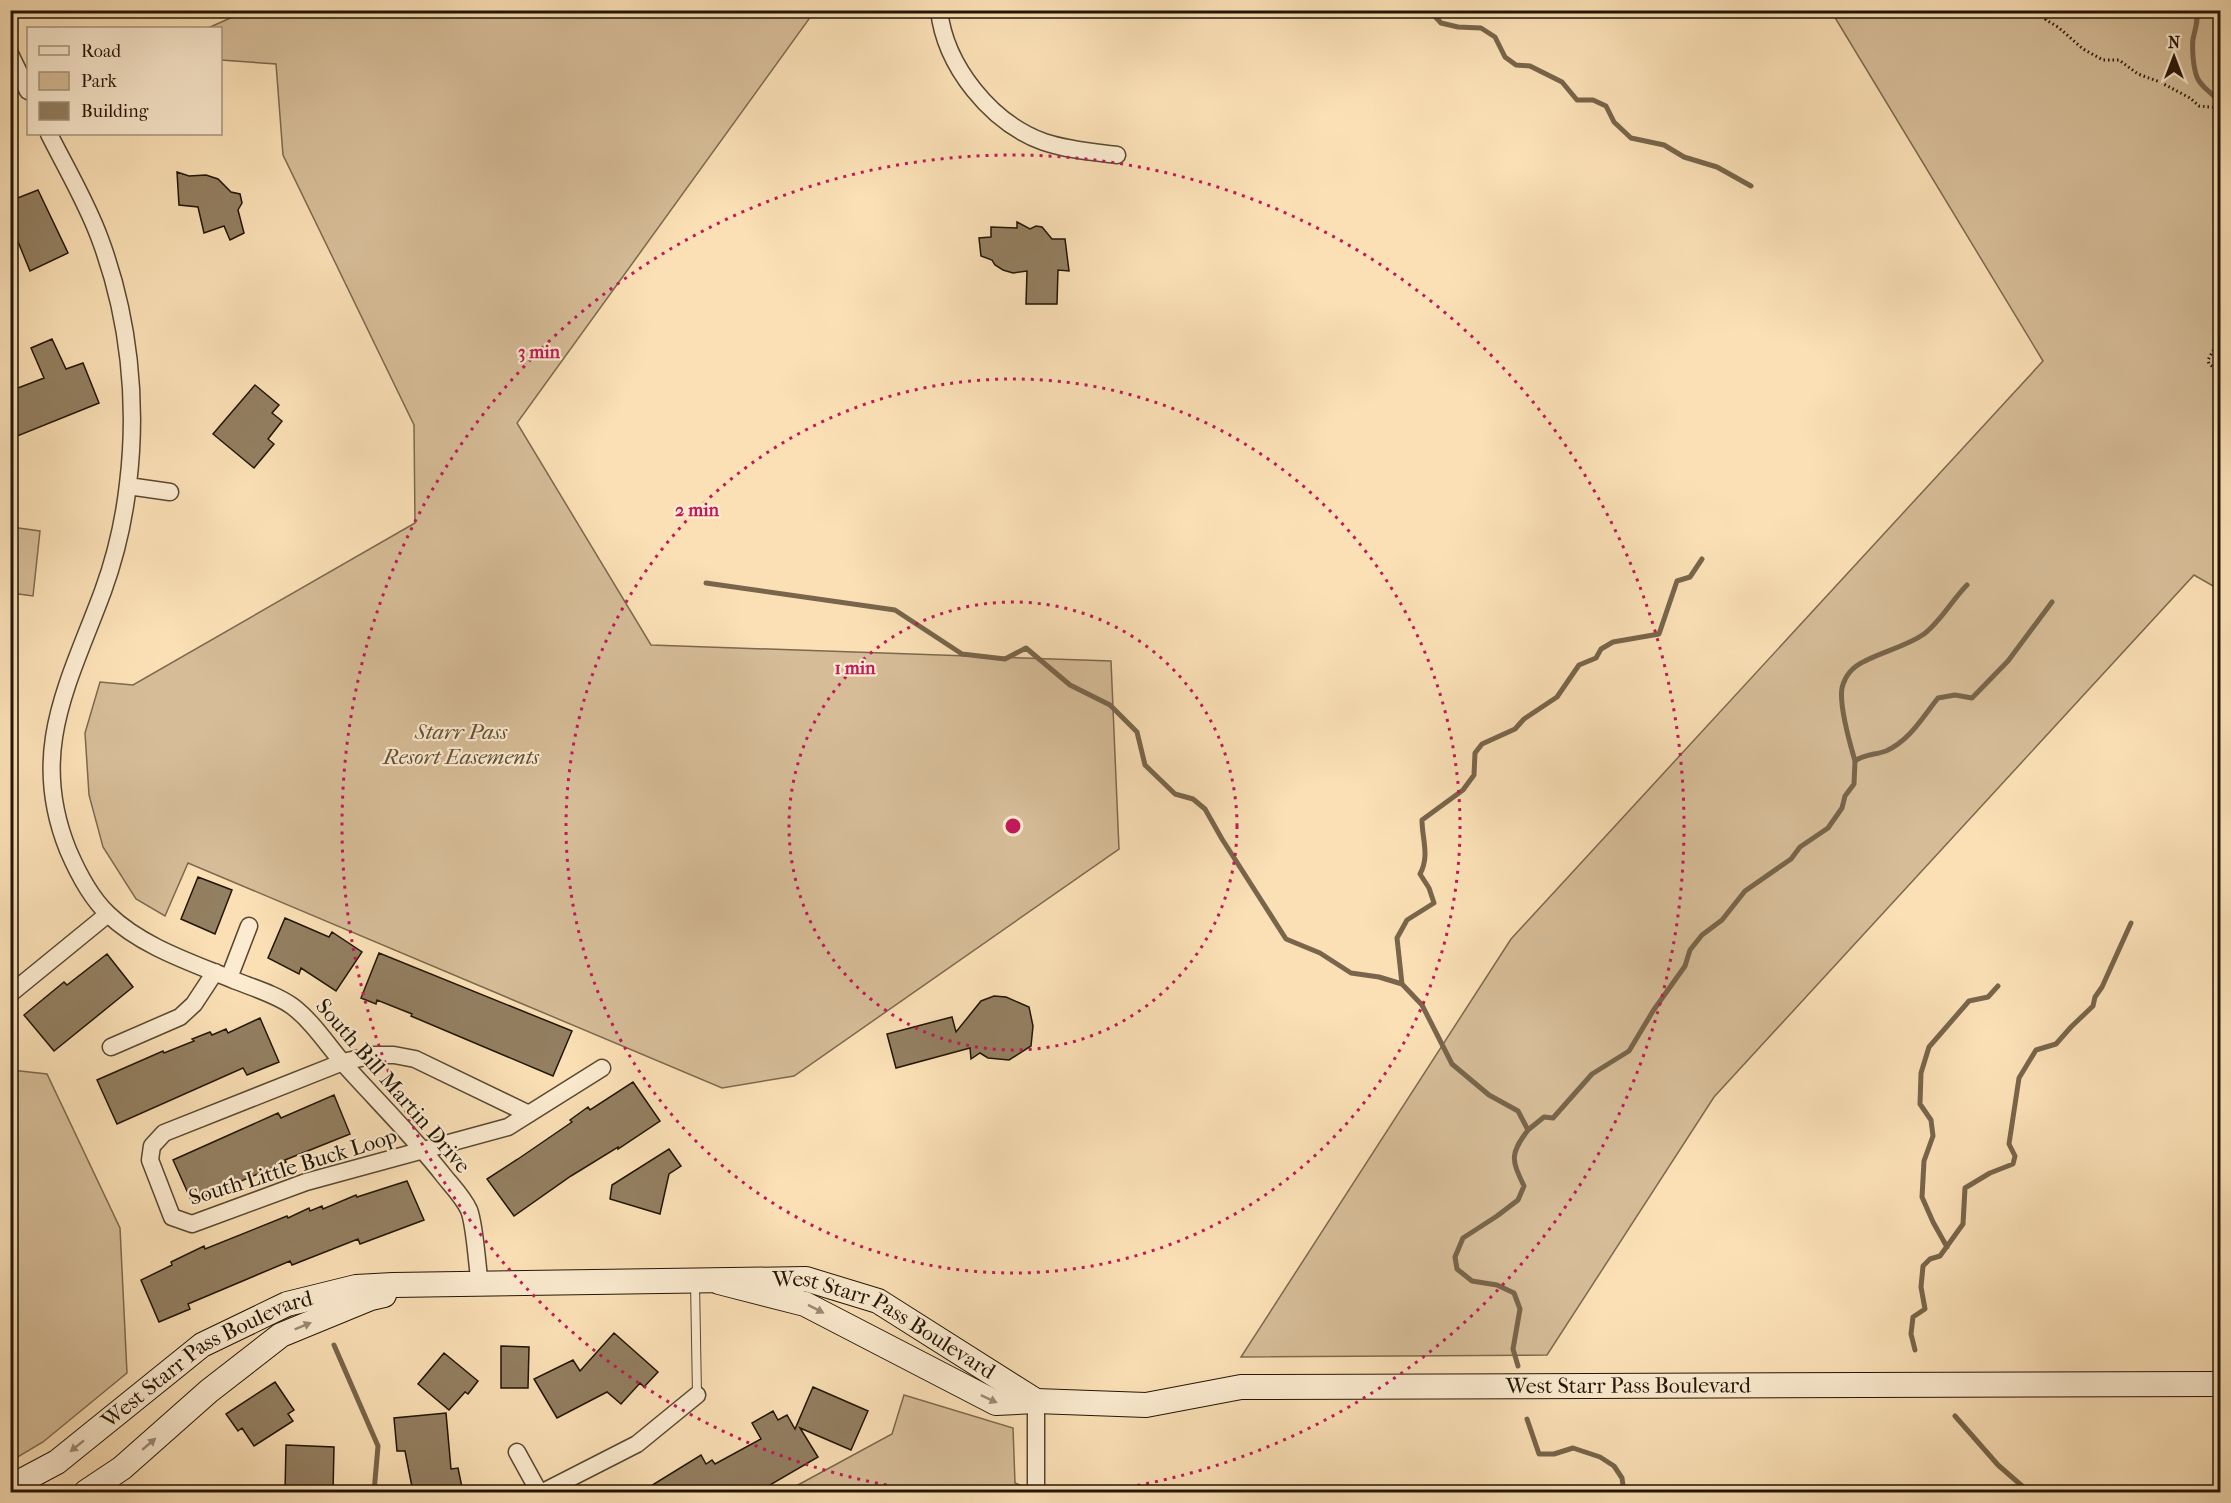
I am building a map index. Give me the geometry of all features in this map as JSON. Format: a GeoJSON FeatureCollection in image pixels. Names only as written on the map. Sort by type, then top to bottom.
{"type":"FeatureCollection","features":[{"type":"Feature","properties":{"kind":"street"},"geometry":{"type":"LineString","coordinates":[[939,10],[944,39],[954,60],[965,79],[997,113],[1020,130],[1042,141],[1117,155]]}},
{"type":"Feature","properties":{"kind":"street"},"geometry":{"type":"LineString","coordinates":[[10,54],[27,89]]}},
{"type":"Feature","properties":{"kind":"street","name":"South Bill Martin Drive"},"geometry":{"type":"LineString","coordinates":[[49,135],[100,237],[121,308],[128,352],[132,442],[128,486],[117,542],[104,588],[64,690],[52,744],[52,798],[59,827],[70,854],[87,885],[108,914],[143,939],[291,1005],[312,1025],[424,1151],[469,1211],[480,1285]]}},
{"type":"Feature","properties":{"kind":"street"},"geometry":{"type":"LineString","coordinates":[[128,486],[170,492]]}},
{"type":"Feature","properties":{"kind":"street"},"geometry":{"type":"LineString","coordinates":[[10,994],[108,914]]}},
{"type":"Feature","properties":{"kind":"street"},"geometry":{"type":"LineString","coordinates":[[111,1047],[180,1017],[222,975],[249,926]]}},
{"type":"Feature","properties":{"kind":"street","name":"South Little Buck Loop"},"geometry":{"type":"LineString","coordinates":[[529,1114],[415,1059],[394,1054],[374,1055],[343,1062],[164,1133],[152,1146],[150,1160],[172,1217],[192,1224],[306,1182],[508,1127],[529,1114],[602,1068]]}},
{"type":"Feature","properties":{"kind":"street","name":"West Starr Pass Boulevard"},"geometry":{"type":"LineString","coordinates":[[10,1487],[57,1462],[202,1345],[287,1304],[356,1287],[806,1279],[878,1301],[1036,1401]]}},
{"type":"Feature","properties":{"kind":"street","name":"West Starr Pass Boulevard"},"geometry":{"type":"LineString","coordinates":[[719,1281],[805,1304],[996,1403],[1036,1401],[1146,1405],[1242,1387],[2220,1384]]}},
{"type":"Feature","properties":{"kind":"street","name":"West Starr Pass Boulevard"},"geometry":{"type":"LineString","coordinates":[[87,1492],[122,1468],[209,1391],[280,1335],[371,1298],[424,1285]]}},
{"type":"Feature","properties":{"kind":"street"},"geometry":{"type":"LineString","coordinates":[[517,1452],[541,1492],[637,1444],[697,1395]]}},
{"type":"Feature","properties":{"kind":"street"},"geometry":{"type":"LineString","coordinates":[[1036,1401],[1036,1492]]}},
{"type":"Feature","properties":{"kind":"lane"},"geometry":{"type":"LineString","coordinates":[[695,1282],[697,1395]]}},
{"type":"Feature","properties":{"kind":"path"},"geometry":{"type":"LineString","coordinates":[[2043,10],[2046,20],[2058,27],[2083,50],[2103,60],[2119,60],[2138,74],[2160,82],[2199,106],[2220,108]]}},
{"type":"Feature","properties":{"kind":"path"},"geometry":{"type":"LineString","coordinates":[[2220,295],[2216,298],[2220,301]]}},
{"type":"Feature","properties":{"kind":"path"},"geometry":{"type":"LineString","coordinates":[[2220,338],[2208,360],[2209,364],[2220,372]]}},
{"type":"Feature","properties":{"kind":"green space","name":"Starr Pass Resort Easements"},"geometry":{"type":"Polygon","coordinates":[[[248,10],[806,11],[809,19],[517,423],[651,645],[1111,661],[1119,849],[794,1076],[722,1088],[188,863],[165,916],[136,899],[103,847],[89,795],[85,733],[100,682],[133,685],[415,523],[414,425],[283,155],[276,64],[222,60],[222,27],[210,27],[248,10]]]}},
{"type":"Feature","properties":{"kind":"green space"},"geometry":{"type":"Polygon","coordinates":[[[1831,11],[2220,11],[2220,590],[2194,575],[1714,1097],[1547,1355],[1241,1357],[1511,939],[2043,361],[1831,11]]]}},
{"type":"Feature","properties":{"kind":"green space"},"geometry":{"type":"Polygon","coordinates":[[[11,527],[40,531],[33,596],[11,593],[11,527]]]}},
{"type":"Feature","properties":{"kind":"green space"},"geometry":{"type":"Polygon","coordinates":[[[11,1070],[47,1074],[120,1228],[127,1373],[43,1442],[11,1461],[11,1070]]]}},
{"type":"Feature","properties":{"kind":"green space"},"geometry":{"type":"Polygon","coordinates":[[[904,1395],[1013,1428],[1015,1483],[1036,1492],[785,1492],[892,1434],[904,1395]]]}},
{"type":"Feature","properties":{"kind":"building"},"geometry":{"type":"Polygon","coordinates":[[[177,172],[189,176],[206,175],[218,179],[231,192],[240,194],[242,203],[238,210],[244,233],[230,240],[224,226],[204,233],[198,207],[179,205],[177,172]]]}},
{"type":"Feature","properties":{"kind":"building"},"geometry":{"type":"Polygon","coordinates":[[[38,190],[68,253],[30,271],[10,222],[10,201],[38,190]]]}},
{"type":"Feature","properties":{"kind":"building"},"geometry":{"type":"Polygon","coordinates":[[[1017,222],[1030,229],[1036,226],[1042,227],[1052,239],[1065,239],[1069,271],[1058,270],[1057,304],[1026,304],[1027,271],[1013,273],[1003,270],[992,260],[981,256],[979,238],[991,237],[991,227],[1017,228],[1017,222]]]}},
{"type":"Feature","properties":{"kind":"building"},"geometry":{"type":"Polygon","coordinates":[[[52,339],[66,369],[83,363],[99,403],[10,439],[10,391],[44,378],[31,348],[52,339]]]}},
{"type":"Feature","properties":{"kind":"building"},"geometry":{"type":"Polygon","coordinates":[[[255,385],[279,405],[272,413],[282,421],[268,439],[274,444],[254,468],[213,434],[255,385]]]}},
{"type":"Feature","properties":{"kind":"building"},"geometry":{"type":"Polygon","coordinates":[[[198,877],[232,890],[215,934],[181,919],[198,877]]]}},
{"type":"Feature","properties":{"kind":"building"},"geometry":{"type":"Polygon","coordinates":[[[285,918],[329,937],[332,932],[362,952],[336,991],[301,968],[299,974],[268,958],[285,918]]]}},
{"type":"Feature","properties":{"kind":"building"},"geometry":{"type":"Polygon","coordinates":[[[379,953],[572,1031],[553,1076],[411,1016],[412,1014],[377,1000],[376,1004],[361,998],[379,953]]]}},
{"type":"Feature","properties":{"kind":"building"},"geometry":{"type":"Polygon","coordinates":[[[107,954],[133,987],[54,1051],[24,1015],[64,982],[67,985],[107,954]]]}},
{"type":"Feature","properties":{"kind":"building"},"geometry":{"type":"Polygon","coordinates":[[[994,996],[1006,997],[1029,1007],[1033,1026],[1031,1046],[1009,1060],[988,1058],[980,1053],[971,1059],[970,1048],[896,1068],[887,1034],[952,1017],[956,1032],[981,1001],[994,996]]]}},
{"type":"Feature","properties":{"kind":"building"},"geometry":{"type":"Polygon","coordinates":[[[260,1018],[279,1062],[247,1075],[243,1068],[117,1124],[97,1080],[163,1051],[164,1053],[194,1041],[192,1039],[210,1032],[212,1035],[226,1029],[228,1033],[260,1018]]]}},
{"type":"Feature","properties":{"kind":"building"},"geometry":{"type":"Polygon","coordinates":[[[633,1082],[660,1121],[571,1176],[514,1216],[487,1179],[572,1122],[570,1120],[588,1107],[590,1110],[633,1082]]]}},
{"type":"Feature","properties":{"kind":"building"},"geometry":{"type":"Polygon","coordinates":[[[334,1095],[350,1134],[285,1160],[286,1162],[192,1202],[173,1160],[278,1113],[281,1118],[334,1095]]]}},
{"type":"Feature","properties":{"kind":"building"},"geometry":{"type":"Polygon","coordinates":[[[669,1149],[681,1166],[669,1174],[660,1214],[610,1199],[612,1185],[669,1149]]]}},
{"type":"Feature","properties":{"kind":"building"},"geometry":{"type":"Polygon","coordinates":[[[407,1181],[424,1220],[360,1244],[358,1239],[292,1265],[290,1261],[188,1304],[190,1309],[159,1322],[141,1280],[172,1265],[171,1262],[204,1246],[205,1249],[309,1208],[310,1211],[322,1206],[323,1209],[356,1195],[357,1197],[407,1181]]]}},
{"type":"Feature","properties":{"kind":"building"},"geometry":{"type":"Polygon","coordinates":[[[614,1333],[658,1372],[644,1387],[640,1383],[621,1404],[607,1392],[557,1418],[534,1379],[573,1360],[580,1371],[614,1333]]]}},
{"type":"Feature","properties":{"kind":"building"},"geometry":{"type":"Polygon","coordinates":[[[501,1346],[529,1347],[528,1388],[501,1388],[501,1346]]]}},
{"type":"Feature","properties":{"kind":"building"},"geometry":{"type":"Polygon","coordinates":[[[444,1353],[478,1381],[468,1394],[465,1392],[449,1410],[418,1384],[444,1353]]]}},
{"type":"Feature","properties":{"kind":"building"},"geometry":{"type":"Polygon","coordinates":[[[275,1382],[294,1410],[288,1414],[293,1421],[254,1446],[242,1428],[238,1431],[226,1414],[275,1382]]]}},
{"type":"Feature","properties":{"kind":"building"},"geometry":{"type":"Polygon","coordinates":[[[813,1387],[868,1411],[851,1450],[800,1428],[818,1457],[758,1492],[641,1492],[701,1455],[706,1464],[712,1460],[715,1464],[761,1439],[752,1423],[773,1411],[778,1420],[787,1415],[795,1429],[813,1387]]]}},
{"type":"Feature","properties":{"kind":"building"},"geometry":{"type":"Polygon","coordinates":[[[446,1413],[451,1469],[458,1468],[463,1492],[413,1492],[405,1451],[397,1451],[394,1418],[446,1413]]]}},
{"type":"Feature","properties":{"kind":"building"},"geometry":{"type":"Polygon","coordinates":[[[286,1445],[334,1447],[333,1492],[285,1492],[286,1445]]]}},
{"type":"Feature","properties":{"kind":"waterway"},"geometry":{"type":"LineString","coordinates":[[1426,10],[1441,23],[1458,27],[1481,28],[1495,37],[1505,57],[1516,65],[1530,66],[1562,82],[1577,100],[1593,100],[1606,106],[1614,122],[1631,138],[1664,145],[1684,157],[1717,167],[1751,186]]}},
{"type":"Feature","properties":{"kind":"waterway"},"geometry":{"type":"LineString","coordinates":[[2196,10],[2197,21],[2193,39],[2196,73],[2199,81],[2220,106]]}},
{"type":"Feature","properties":{"kind":"waterway"},"geometry":{"type":"LineString","coordinates":[[1402,984],[1397,938],[1407,920],[1434,903],[1429,888],[1420,874],[1425,861],[1422,820],[1463,790],[1474,775],[1475,753],[1482,744],[1515,729],[1524,719],[1557,697],[1579,665],[1596,658],[1601,649],[1613,642],[1659,634],[1677,581],[1690,577],[1702,559]]}},
{"type":"Feature","properties":{"kind":"waterway"},"geometry":{"type":"LineString","coordinates":[[706,583],[895,610],[962,654],[1005,659],[1026,648],[1070,685],[1110,705],[1137,732],[1145,765],[1175,794],[1193,799],[1205,809],[1286,939],[1320,953],[1351,973],[1379,977],[1402,984],[1422,1005],[1452,1064],[1489,1095],[1518,1111],[1528,1130],[1518,1145],[1514,1157],[1524,1186],[1518,1200],[1463,1238],[1455,1257],[1457,1269],[1472,1281],[1497,1285],[1514,1293],[1520,1309],[1513,1349],[1518,1366]]}},
{"type":"Feature","properties":{"kind":"waterway"},"geometry":{"type":"LineString","coordinates":[[1855,761],[1841,695],[1843,683],[1848,675],[1854,668],[1872,657],[1924,634],[1967,585]]}},
{"type":"Feature","properties":{"kind":"waterway"},"geometry":{"type":"LineString","coordinates":[[1528,1130],[1544,1117],[1553,1118],[1592,1074],[1629,1051],[1653,1011],[1685,966],[1690,950],[1702,935],[1722,920],[1745,891],[1791,859],[1800,847],[1828,828],[1842,808],[1845,796],[1854,784],[1855,761],[1886,751],[1902,741],[1938,698],[1955,695],[1972,698],[2008,661],[2052,602]]}},
{"type":"Feature","properties":{"kind":"waterway"},"geometry":{"type":"LineString","coordinates":[[1915,1350],[1911,1334],[1913,1317],[1925,1309],[1921,1287],[1923,1266],[1930,1259],[1940,1256],[1963,1224],[1965,1188],[1990,1173],[2013,1164],[2015,1156],[2009,1144],[2019,1078],[2036,1050],[2056,1044],[2093,1006],[2095,997],[2102,987],[2131,923]]}},
{"type":"Feature","properties":{"kind":"waterway"},"geometry":{"type":"LineString","coordinates":[[1947,1247],[1922,1197],[1924,1161],[1933,1136],[1931,1120],[1920,1104],[1921,1073],[1929,1047],[1969,1001],[1988,997],[1998,986]]}},
{"type":"Feature","properties":{"kind":"waterway"},"geometry":{"type":"LineString","coordinates":[[334,1345],[378,1446],[374,1492]]}},
{"type":"Feature","properties":{"kind":"waterway"},"geometry":{"type":"LineString","coordinates":[[1955,1416],[1998,1465],[2029,1492]]}},
{"type":"Feature","properties":{"kind":"waterway"},"geometry":{"type":"LineString","coordinates":[[1527,1419],[1539,1454],[1554,1454],[1573,1448],[1600,1457],[1614,1466],[1622,1478],[1624,1492]]}}]}
